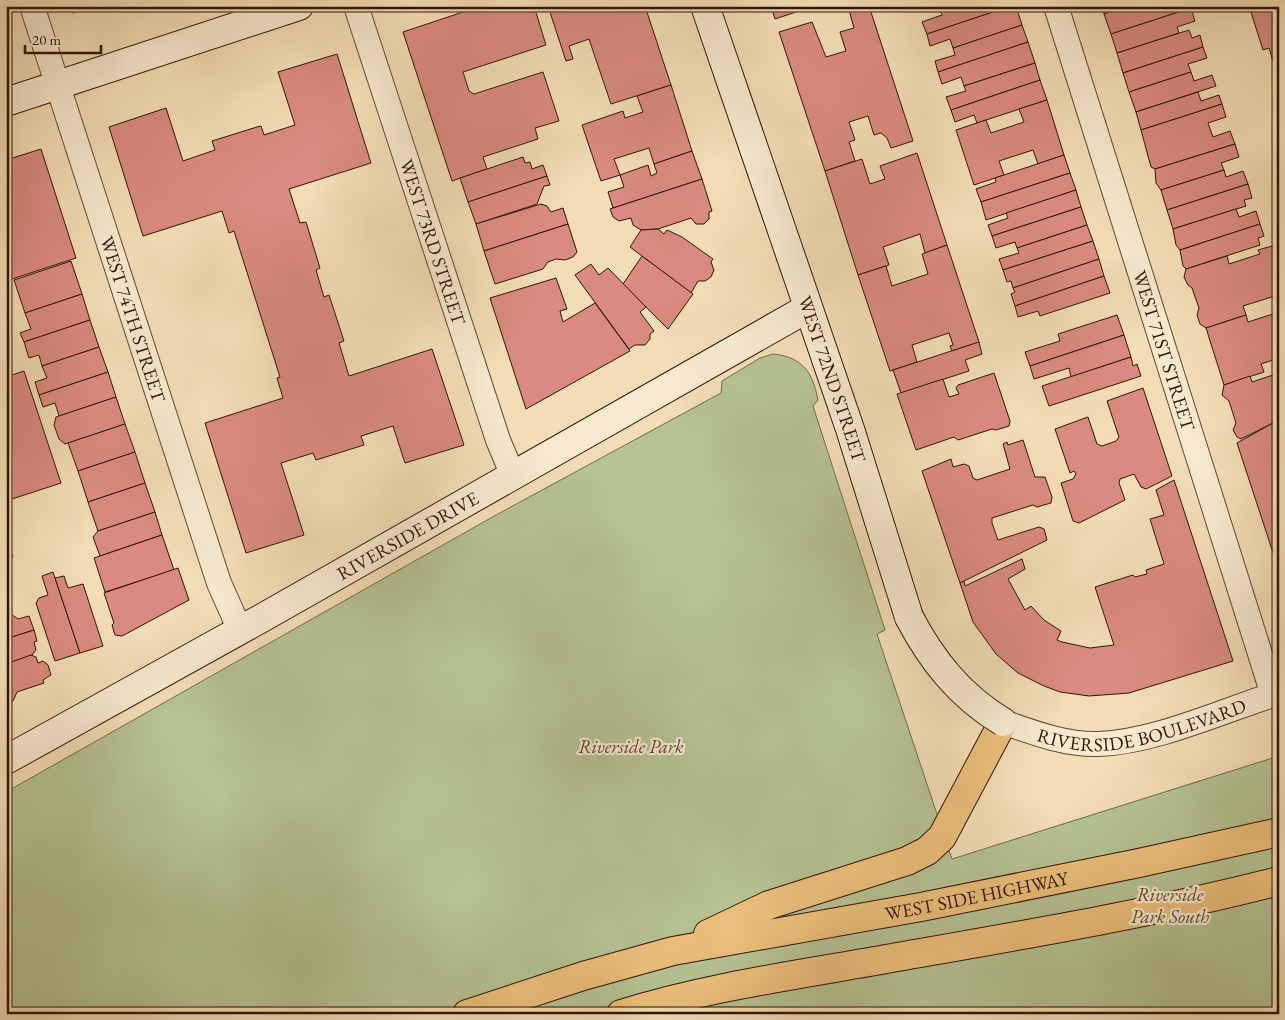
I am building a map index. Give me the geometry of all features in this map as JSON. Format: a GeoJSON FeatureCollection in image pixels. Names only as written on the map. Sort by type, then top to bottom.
{"type":"FeatureCollection","features":[{"type":"Feature","properties":{"kind":"highway"},"geometry":{"type":"LineString","coordinates":[[467,1014],[583,976],[673,951],[734,931],[769,905],[907,861],[927,851],[947,828],[1003,722]]}},
{"type":"Feature","properties":{"kind":"highway","name":"WEST SIDE HIGHWAY"},"geometry":{"type":"LineString","coordinates":[[734,931],[931,905],[1279,832]]}},
{"type":"Feature","properties":{"kind":"highway"},"geometry":{"type":"LineString","coordinates":[[621,1014],[701,992],[750,982],[1096,922],[1200,901],[1279,881]]}},
{"type":"Feature","properties":{"kind":"main road"},"geometry":{"type":"LineString","coordinates":[[6,102],[300,6]]}},
{"type":"Feature","properties":{"kind":"main road","name":"WEST 72ND STREET"},"geometry":{"type":"LineString","coordinates":[[705,6],[850,429],[909,617],[931,656],[946,675],[985,711],[1003,722]]}},
{"type":"Feature","properties":{"kind":"main road","name":"RIVERSIDE DRIVE"},"geometry":{"type":"LineString","coordinates":[[6,760],[240,630],[808,308]]}},
{"type":"Feature","properties":{"kind":"street","name":"WEST 74TH STREET"},"geometry":{"type":"LineString","coordinates":[[32,6],[219,583],[240,630]]}},
{"type":"Feature","properties":{"kind":"street","name":"WEST 73RD STREET"},"geometry":{"type":"LineString","coordinates":[[356,6],[494,430],[513,476]]}},
{"type":"Feature","properties":{"kind":"street","name":"WEST 71ST STREET"},"geometry":{"type":"LineString","coordinates":[[1056,6],[1264,664],[1276,694]]}},
{"type":"Feature","properties":{"kind":"street","name":"RIVERSIDE BOULEVARD"},"geometry":{"type":"LineString","coordinates":[[1003,722],[1058,740],[1100,744],[1147,736],[1276,694]]}},
{"type":"Feature","properties":{"kind":"green space","name":"Riverside Park"},"geometry":{"type":"Polygon","coordinates":[[[773,354],[792,359],[805,368],[816,390],[818,400],[813,406],[885,630],[877,634],[952,859],[1279,756],[1279,1014],[6,1014],[6,792],[496,515],[721,393],[722,381],[760,358],[773,354]]]}},
{"type":"Feature","properties":{"kind":"building"},"geometry":{"type":"Polygon","coordinates":[[[69,6],[94,6],[72,13],[69,6]]]}},
{"type":"Feature","properties":{"kind":"building"},"geometry":{"type":"Polygon","coordinates":[[[481,6],[534,6],[546,45],[463,72],[469,91],[474,94],[543,72],[559,121],[535,128],[538,139],[483,157],[487,169],[452,181],[403,32],[481,6]]]}},
{"type":"Feature","properties":{"kind":"building"},"geometry":{"type":"Polygon","coordinates":[[[548,6],[645,6],[671,85],[611,104],[589,39],[569,46],[573,59],[566,61],[548,6]]]}},
{"type":"Feature","properties":{"kind":"building"},"geometry":{"type":"Polygon","coordinates":[[[771,6],[814,6],[775,19],[771,6]]]}},
{"type":"Feature","properties":{"kind":"building"},"geometry":{"type":"Polygon","coordinates":[[[859,6],[869,6],[913,141],[891,148],[887,138],[881,133],[874,135],[868,116],[849,122],[855,140],[849,142],[855,161],[825,171],[779,32],[812,22],[826,57],[846,51],[840,32],[854,28],[849,10],[859,6]]]}},
{"type":"Feature","properties":{"kind":"building"},"geometry":{"type":"Polygon","coordinates":[[[951,6],[1011,6],[927,34],[922,22],[942,15],[940,10],[951,6]]]}},
{"type":"Feature","properties":{"kind":"building"},"geometry":{"type":"Polygon","coordinates":[[[1011,6],[1016,6],[1022,25],[953,48],[950,39],[930,46],[927,34],[1011,6]]]}},
{"type":"Feature","properties":{"kind":"building"},"geometry":{"type":"Polygon","coordinates":[[[1102,6],[1127,6],[1104,14],[1102,6]]]}},
{"type":"Feature","properties":{"kind":"building"},"geometry":{"type":"Polygon","coordinates":[[[1127,6],[1190,6],[1191,8],[1111,34],[1104,14],[1127,6]]]}},
{"type":"Feature","properties":{"kind":"building"},"geometry":{"type":"Polygon","coordinates":[[[1249,6],[1279,6],[1279,80],[1269,48],[1263,50],[1249,6]]]}},
{"type":"Feature","properties":{"kind":"building"},"geometry":{"type":"Polygon","coordinates":[[[1191,8],[1195,21],[1177,27],[1179,33],[1117,53],[1111,34],[1191,8]]]}},
{"type":"Feature","properties":{"kind":"building"},"geometry":{"type":"Polygon","coordinates":[[[1022,25],[1028,42],[938,72],[935,61],[955,55],[953,48],[1022,25]]]}},
{"type":"Feature","properties":{"kind":"building"},"geometry":{"type":"Polygon","coordinates":[[[1189,30],[1192,38],[1200,35],[1203,47],[1123,73],[1117,53],[1189,30]]]}},
{"type":"Feature","properties":{"kind":"building"},"geometry":{"type":"Polygon","coordinates":[[[1028,42],[1035,63],[964,86],[961,77],[942,84],[938,72],[1028,42]]]}},
{"type":"Feature","properties":{"kind":"building"},"geometry":{"type":"Polygon","coordinates":[[[1203,47],[1207,58],[1188,64],[1191,72],[1129,92],[1123,73],[1203,47]]]}},
{"type":"Feature","properties":{"kind":"building"},"geometry":{"type":"Polygon","coordinates":[[[337,54],[371,163],[289,189],[300,223],[306,222],[320,268],[316,270],[324,297],[329,295],[344,341],[339,343],[349,376],[432,349],[464,445],[405,463],[393,426],[361,436],[364,445],[316,460],[313,453],[281,463],[304,535],[246,553],[205,423],[283,398],[277,378],[280,377],[234,231],[229,233],[222,211],[143,236],[109,127],[166,108],[183,161],[215,150],[212,141],[261,126],[264,135],[295,125],[278,72],[337,54]]]}},
{"type":"Feature","properties":{"kind":"building"},"geometry":{"type":"Polygon","coordinates":[[[1035,63],[1040,80],[951,110],[946,97],[966,91],[964,86],[1035,63]]]}},
{"type":"Feature","properties":{"kind":"building"},"geometry":{"type":"Polygon","coordinates":[[[1191,72],[1194,81],[1212,75],[1216,86],[1136,112],[1129,92],[1191,72]]]}},
{"type":"Feature","properties":{"kind":"building"},"geometry":{"type":"Polygon","coordinates":[[[1040,80],[1047,100],[977,123],[974,115],[955,122],[951,110],[1040,80]]]}},
{"type":"Feature","properties":{"kind":"building"},"geometry":{"type":"Polygon","coordinates":[[[671,85],[692,151],[654,164],[649,148],[614,159],[620,175],[601,181],[582,125],[623,111],[625,118],[643,112],[637,96],[671,85]]]}},
{"type":"Feature","properties":{"kind":"building"},"geometry":{"type":"Polygon","coordinates":[[[1198,92],[1201,101],[1219,95],[1222,104],[1141,130],[1136,112],[1198,92]]]}},
{"type":"Feature","properties":{"kind":"building"},"geometry":{"type":"Polygon","coordinates":[[[1047,100],[1064,155],[1038,164],[1033,150],[999,161],[1004,175],[974,185],[956,130],[986,120],[991,133],[1024,122],[1019,109],[1047,100]]]}},
{"type":"Feature","properties":{"kind":"building"},"geometry":{"type":"Polygon","coordinates":[[[1222,104],[1226,117],[1208,123],[1213,137],[1230,131],[1235,144],[1155,169],[1151,167],[1141,130],[1222,104]]]}},
{"type":"Feature","properties":{"kind":"building"},"geometry":{"type":"Polygon","coordinates":[[[1235,144],[1239,157],[1221,163],[1224,170],[1161,190],[1156,183],[1155,169],[1235,144]]]}},
{"type":"Feature","properties":{"kind":"building"},"geometry":{"type":"Polygon","coordinates":[[[41,149],[76,258],[6,281],[6,160],[41,149]]]}},
{"type":"Feature","properties":{"kind":"building"},"geometry":{"type":"Polygon","coordinates":[[[692,151],[702,179],[613,208],[608,192],[624,187],[620,175],[648,165],[651,176],[657,173],[654,164],[692,151]]]}},
{"type":"Feature","properties":{"kind":"building"},"geometry":{"type":"Polygon","coordinates":[[[917,153],[947,245],[925,253],[920,234],[883,247],[889,265],[858,275],[825,171],[862,159],[870,184],[885,179],[880,166],[917,153]]]}},
{"type":"Feature","properties":{"kind":"building"},"geometry":{"type":"Polygon","coordinates":[[[1064,155],[1070,173],[981,202],[976,189],[996,182],[995,178],[1064,155]]]}},
{"type":"Feature","properties":{"kind":"building"},"geometry":{"type":"Polygon","coordinates":[[[523,157],[525,163],[530,162],[532,169],[543,165],[547,176],[468,202],[460,178],[523,157]]]}},
{"type":"Feature","properties":{"kind":"building"},"geometry":{"type":"Polygon","coordinates":[[[1224,170],[1226,177],[1243,171],[1248,184],[1167,210],[1161,190],[1224,170]]]}},
{"type":"Feature","properties":{"kind":"building"},"geometry":{"type":"Polygon","coordinates":[[[1070,173],[1076,190],[986,220],[981,202],[1070,173]]]}},
{"type":"Feature","properties":{"kind":"building"},"geometry":{"type":"Polygon","coordinates":[[[547,176],[550,185],[544,186],[537,204],[476,224],[468,202],[547,176]]]}},
{"type":"Feature","properties":{"kind":"building"},"geometry":{"type":"Polygon","coordinates":[[[702,179],[712,211],[709,212],[709,219],[704,224],[696,224],[691,218],[658,229],[641,230],[633,225],[631,218],[619,221],[613,217],[610,209],[702,179]]]}},
{"type":"Feature","properties":{"kind":"building"},"geometry":{"type":"Polygon","coordinates":[[[1248,184],[1252,198],[1244,200],[1246,206],[1173,229],[1167,210],[1248,184]]]}},
{"type":"Feature","properties":{"kind":"building"},"geometry":{"type":"Polygon","coordinates":[[[1076,190],[1081,207],[992,236],[988,225],[1008,218],[1006,213],[1076,190]]]}},
{"type":"Feature","properties":{"kind":"building"},"geometry":{"type":"Polygon","coordinates":[[[541,204],[547,206],[551,212],[563,208],[568,224],[484,251],[476,224],[541,204]]]}},
{"type":"Feature","properties":{"kind":"building"},"geometry":{"type":"Polygon","coordinates":[[[1081,207],[1087,225],[1017,248],[1015,242],[996,248],[992,236],[1081,207]]]}},
{"type":"Feature","properties":{"kind":"building"},"geometry":{"type":"Polygon","coordinates":[[[1236,209],[1239,217],[1256,211],[1260,224],[1180,250],[1176,245],[1173,229],[1236,209]]]}},
{"type":"Feature","properties":{"kind":"building"},"geometry":{"type":"Polygon","coordinates":[[[568,224],[577,252],[573,257],[565,260],[556,259],[548,262],[543,269],[495,284],[484,251],[568,224]]]}},
{"type":"Feature","properties":{"kind":"building"},"geometry":{"type":"Polygon","coordinates":[[[1260,224],[1264,236],[1258,238],[1260,245],[1186,269],[1183,266],[1180,250],[1260,224]]]}},
{"type":"Feature","properties":{"kind":"building"},"geometry":{"type":"Polygon","coordinates":[[[1087,225],[1093,241],[1003,270],[999,259],[1019,253],[1017,248],[1087,225]]]}},
{"type":"Feature","properties":{"kind":"building"},"geometry":{"type":"Polygon","coordinates":[[[658,229],[664,234],[667,230],[682,237],[713,259],[711,262],[714,270],[711,277],[705,281],[698,281],[691,293],[630,247],[641,230],[658,229]]]}},
{"type":"Feature","properties":{"kind":"building"},"geometry":{"type":"Polygon","coordinates":[[[1093,241],[1099,259],[1013,288],[1011,281],[1007,282],[1003,270],[1093,241]]]}},
{"type":"Feature","properties":{"kind":"building"},"geometry":{"type":"Polygon","coordinates":[[[1279,244],[1279,291],[1274,293],[1275,296],[1243,306],[1246,315],[1206,328],[1200,324],[1197,315],[1199,308],[1192,288],[1184,277],[1186,269],[1227,256],[1229,264],[1260,254],[1258,250],[1279,244]]]}},
{"type":"Feature","properties":{"kind":"building"},"geometry":{"type":"Polygon","coordinates":[[[947,245],[979,342],[952,351],[950,346],[953,345],[949,333],[912,345],[917,362],[890,371],[858,275],[886,266],[892,286],[928,274],[922,254],[947,245]]]}},
{"type":"Feature","properties":{"kind":"building"},"geometry":{"type":"Polygon","coordinates":[[[642,256],[693,294],[668,329],[623,284],[642,256]]]}},
{"type":"Feature","properties":{"kind":"building"},"geometry":{"type":"Polygon","coordinates":[[[1099,259],[1104,276],[1015,306],[1011,294],[1015,292],[1013,288],[1099,259]]]}},
{"type":"Feature","properties":{"kind":"building"},"geometry":{"type":"Polygon","coordinates":[[[71,261],[82,294],[25,313],[14,280],[71,261]]]}},
{"type":"Feature","properties":{"kind":"building"},"geometry":{"type":"Polygon","coordinates":[[[591,264],[599,275],[608,268],[646,307],[640,312],[654,331],[650,334],[650,339],[645,345],[635,345],[629,349],[575,275],[591,264]]]}},
{"type":"Feature","properties":{"kind":"building"},"geometry":{"type":"Polygon","coordinates":[[[1104,276],[1110,293],[1040,316],[1038,311],[1018,317],[1015,306],[1104,276]]]}},
{"type":"Feature","properties":{"kind":"building"},"geometry":{"type":"Polygon","coordinates":[[[556,278],[567,309],[560,311],[563,322],[595,303],[630,351],[526,409],[490,298],[556,278]]]}},
{"type":"Feature","properties":{"kind":"building"},"geometry":{"type":"Polygon","coordinates":[[[82,294],[90,320],[24,342],[20,333],[31,329],[25,313],[82,294]]]}},
{"type":"Feature","properties":{"kind":"building"},"geometry":{"type":"Polygon","coordinates":[[[1279,312],[1279,358],[1261,364],[1264,372],[1224,385],[1206,328],[1246,315],[1248,322],[1279,312]]]}},
{"type":"Feature","properties":{"kind":"building"},"geometry":{"type":"Polygon","coordinates":[[[1117,315],[1124,335],[1030,366],[1025,352],[1060,341],[1058,334],[1117,315]]]}},
{"type":"Feature","properties":{"kind":"building"},"geometry":{"type":"Polygon","coordinates":[[[90,320],[99,347],[42,366],[39,355],[29,358],[24,342],[90,320]]]}},
{"type":"Feature","properties":{"kind":"building"},"geometry":{"type":"Polygon","coordinates":[[[1124,335],[1131,357],[1071,377],[1069,368],[1034,379],[1030,366],[1124,335]]]}},
{"type":"Feature","properties":{"kind":"building"},"geometry":{"type":"Polygon","coordinates":[[[979,342],[982,354],[965,360],[969,371],[901,393],[893,370],[979,342]]]}},
{"type":"Feature","properties":{"kind":"building"},"geometry":{"type":"Polygon","coordinates":[[[99,347],[108,372],[39,395],[35,382],[47,378],[42,366],[99,347]]]}},
{"type":"Feature","properties":{"kind":"building"},"geometry":{"type":"Polygon","coordinates":[[[1131,357],[1133,366],[1137,364],[1141,376],[1049,406],[1042,386],[1131,357]]]}},
{"type":"Feature","properties":{"kind":"building"},"geometry":{"type":"Polygon","coordinates":[[[24,371],[61,483],[6,501],[6,377],[24,371]]]}},
{"type":"Feature","properties":{"kind":"building"},"geometry":{"type":"Polygon","coordinates":[[[108,372],[116,397],[59,416],[55,403],[43,407],[39,395],[108,372]]]}},
{"type":"Feature","properties":{"kind":"building"},"geometry":{"type":"Polygon","coordinates":[[[994,373],[1010,421],[1009,426],[996,430],[992,429],[958,440],[954,437],[916,450],[897,394],[943,379],[949,397],[959,394],[956,388],[958,385],[994,373]]]}},
{"type":"Feature","properties":{"kind":"building"},"geometry":{"type":"Polygon","coordinates":[[[1279,373],[1279,420],[1241,439],[1237,437],[1233,430],[1236,423],[1229,401],[1222,395],[1224,385],[1250,376],[1252,382],[1279,373]]]}},
{"type":"Feature","properties":{"kind":"building"},"geometry":{"type":"Polygon","coordinates":[[[1143,388],[1172,476],[1146,489],[1141,487],[1134,474],[1120,479],[1119,483],[1125,500],[1079,523],[1073,521],[1061,483],[1073,479],[1076,474],[1074,471],[1070,473],[1055,429],[1088,417],[1097,444],[1102,446],[1116,441],[1119,437],[1107,401],[1143,388]]]}},
{"type":"Feature","properties":{"kind":"building"},"geometry":{"type":"Polygon","coordinates":[[[116,397],[125,424],[65,444],[59,439],[54,425],[56,417],[116,397]]]}},
{"type":"Feature","properties":{"kind":"building"},"geometry":{"type":"Polygon","coordinates":[[[1273,423],[1279,441],[1279,571],[1237,443],[1273,423]]]}},
{"type":"Feature","properties":{"kind":"building"},"geometry":{"type":"Polygon","coordinates":[[[125,424],[135,452],[78,471],[68,443],[125,424]]]}},
{"type":"Feature","properties":{"kind":"building"},"geometry":{"type":"Polygon","coordinates":[[[1023,440],[1035,477],[1045,477],[1052,497],[1051,503],[1037,507],[1033,505],[992,518],[992,523],[998,540],[1039,527],[1044,529],[1047,540],[960,583],[922,471],[951,459],[953,467],[964,464],[969,466],[973,478],[977,480],[1010,469],[1003,444],[1007,442],[1008,445],[1023,440]]]}},
{"type":"Feature","properties":{"kind":"building"},"geometry":{"type":"Polygon","coordinates":[[[135,452],[145,483],[88,502],[78,471],[135,452]]]}},
{"type":"Feature","properties":{"kind":"building"},"geometry":{"type":"Polygon","coordinates":[[[1174,480],[1233,661],[1129,693],[1089,696],[1060,692],[1044,686],[1018,673],[996,654],[973,622],[960,583],[964,581],[965,586],[1022,559],[1025,569],[1008,579],[1025,610],[1031,606],[1044,620],[1061,631],[1057,640],[1090,648],[1114,645],[1095,587],[1133,575],[1135,577],[1147,574],[1146,570],[1164,564],[1150,519],[1164,515],[1156,490],[1174,480]]]}},
{"type":"Feature","properties":{"kind":"building"},"geometry":{"type":"Polygon","coordinates":[[[145,483],[155,512],[98,531],[88,502],[145,483]]]}},
{"type":"Feature","properties":{"kind":"building"},"geometry":{"type":"Polygon","coordinates":[[[155,512],[162,535],[100,556],[93,537],[98,531],[155,512]]]}},
{"type":"Feature","properties":{"kind":"building"},"geometry":{"type":"Polygon","coordinates":[[[162,535],[174,570],[105,592],[94,558],[162,535]]]}},
{"type":"Feature","properties":{"kind":"building"},"geometry":{"type":"Polygon","coordinates":[[[6,537],[13,557],[6,560],[6,537]]]}},
{"type":"Feature","properties":{"kind":"building"},"geometry":{"type":"Polygon","coordinates":[[[178,568],[189,600],[122,636],[115,635],[112,625],[114,623],[104,593],[178,568]]]}},
{"type":"Feature","properties":{"kind":"building"},"geometry":{"type":"Polygon","coordinates":[[[53,572],[80,653],[55,661],[36,603],[39,598],[48,595],[42,576],[53,572]]]}},
{"type":"Feature","properties":{"kind":"building"},"geometry":{"type":"Polygon","coordinates":[[[64,576],[68,588],[83,584],[103,646],[80,653],[55,578],[64,576]]]}},
{"type":"Feature","properties":{"kind":"building"},"geometry":{"type":"Polygon","coordinates":[[[11,614],[18,619],[29,616],[34,630],[6,639],[6,615],[11,614]]]}},
{"type":"Feature","properties":{"kind":"building"},"geometry":{"type":"Polygon","coordinates":[[[34,630],[37,641],[34,642],[36,650],[32,655],[6,664],[6,639],[34,630]]]}},
{"type":"Feature","properties":{"kind":"building"},"geometry":{"type":"Polygon","coordinates":[[[31,655],[36,657],[38,663],[43,661],[48,665],[51,675],[43,680],[44,683],[17,692],[13,701],[6,703],[6,664],[31,655]]]}},
{"type":"Feature","properties":{"kind":"park label","name":"Riverside Park South"},"geometry":{"type":"Point","coordinates":[1170,905]}}]}
